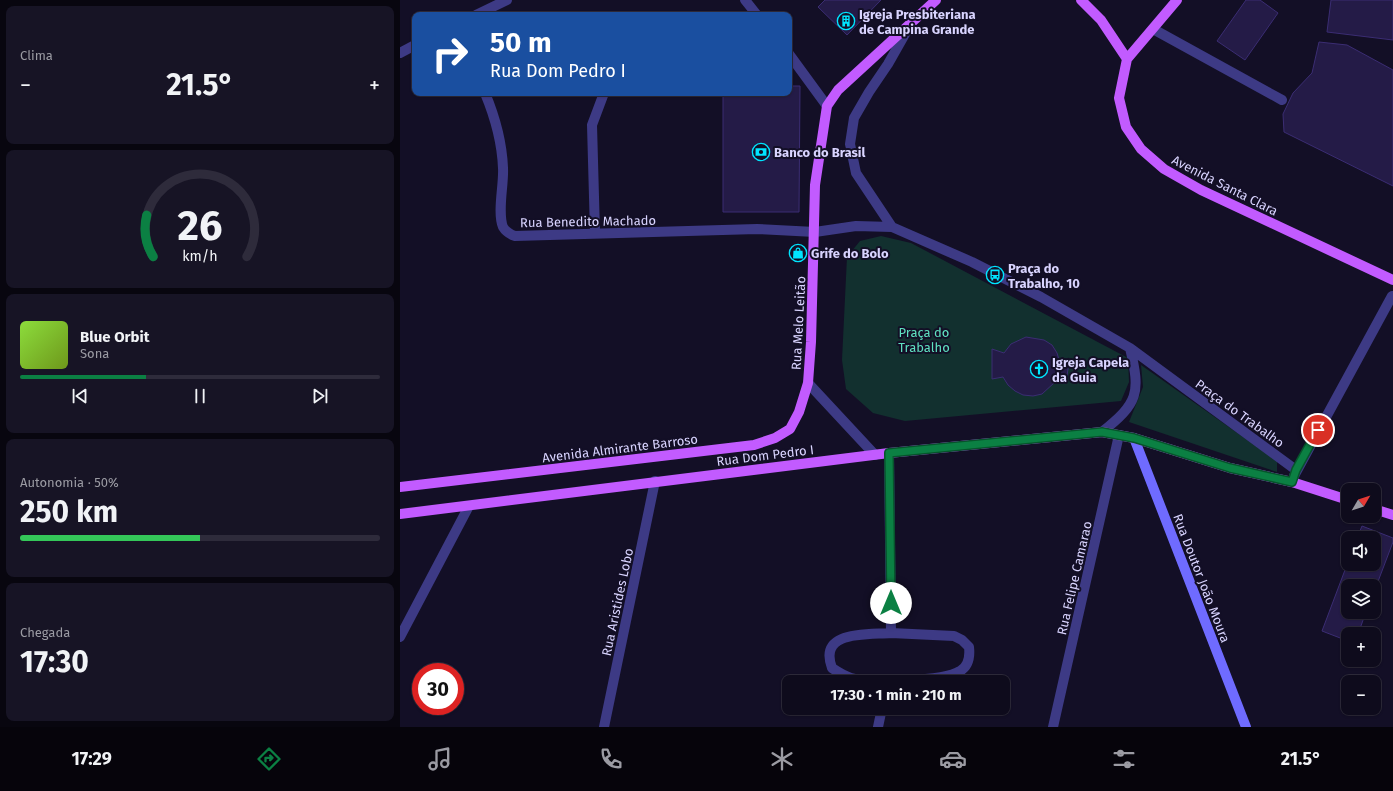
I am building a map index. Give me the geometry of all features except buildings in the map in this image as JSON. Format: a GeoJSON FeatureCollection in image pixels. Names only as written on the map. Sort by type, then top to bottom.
{"type":"FeatureCollection","features":[{"type":"Feature","properties":{"kind":"main road","name":"Rua Melo Leitão"},"geometry":{"type":"LineString","coordinates":[[808,383],[815,232],[813,209],[815,185],[828,106],[838,90],[936,0]]}},
{"type":"Feature","properties":{"kind":"main road"},"geometry":{"type":"LineString","coordinates":[[1081,0],[1101,20],[1127,59]]}},
{"type":"Feature","properties":{"kind":"main road","name":"Avenida Santa Clara"},"geometry":{"type":"LineString","coordinates":[[1177,0],[1127,59],[1119,98],[1126,126],[1141,149],[1164,169],[1201,190],[1393,280]]}},
{"type":"Feature","properties":{"kind":"main road","name":"Avenida Almirante Barroso"},"geometry":{"type":"LineString","coordinates":[[400,487],[754,444],[775,438],[790,429],[799,412],[808,383]]}},
{"type":"Feature","properties":{"kind":"main road","name":"Rua Dom Pedro I"},"geometry":{"type":"LineString","coordinates":[[400,514],[889,453],[1102,432],[1134,438],[1230,468],[1292,482],[1341,498]]}},
{"type":"Feature","properties":{"kind":"main road","name":"Rua Doutor João Moura"},"geometry":{"type":"LineString","coordinates":[[1134,438],[1246,727]]}},
{"type":"Feature","properties":{"kind":"main road"},"geometry":{"type":"LineString","coordinates":[[1381,511],[1393,515]]}},
{"type":"Feature","properties":{"kind":"street"},"geometry":{"type":"LineString","coordinates":[[482,12],[507,0]]}},
{"type":"Feature","properties":{"kind":"street"},"geometry":{"type":"LineString","coordinates":[[745,0],[755,12]]}},
{"type":"Feature","properties":{"kind":"street"},"geometry":{"type":"LineString","coordinates":[[892,227],[856,173],[850,144],[854,118],[888,64],[911,23]]}},
{"type":"Feature","properties":{"kind":"street"},"geometry":{"type":"LineString","coordinates":[[1153,29],[1282,100]]}},
{"type":"Feature","properties":{"kind":"street"},"geometry":{"type":"LineString","coordinates":[[400,53],[412,47]]}},
{"type":"Feature","properties":{"kind":"street"},"geometry":{"type":"LineString","coordinates":[[792,58],[828,106]]}},
{"type":"Feature","properties":{"kind":"street","name":"Rua Benedito Machado"},"geometry":{"type":"LineString","coordinates":[[486,96],[495,119],[500,143],[503,168],[501,219],[503,227],[508,234],[515,236],[539,236],[595,233],[757,229],[815,232],[856,226],[892,227]]}},
{"type":"Feature","properties":{"kind":"street"},"geometry":{"type":"LineString","coordinates":[[595,233],[592,125],[603,96]]}},
{"type":"Feature","properties":{"kind":"street","name":"Praça do Trabalho"},"geometry":{"type":"LineString","coordinates":[[892,227],[972,262],[1041,297],[1130,348],[1296,470]]}},
{"type":"Feature","properties":{"kind":"street"},"geometry":{"type":"LineString","coordinates":[[1292,482],[1296,470],[1392,296]]}},
{"type":"Feature","properties":{"kind":"street"},"geometry":{"type":"LineString","coordinates":[[1102,432],[1122,416],[1134,400],[1137,375],[1130,348]]}},
{"type":"Feature","properties":{"kind":"street"},"geometry":{"type":"LineString","coordinates":[[808,383],[875,455]]}},
{"type":"Feature","properties":{"kind":"street","name":"Rua Felipe Camarao"},"geometry":{"type":"LineString","coordinates":[[1053,727],[1119,435]]}},
{"type":"Feature","properties":{"kind":"street"},"geometry":{"type":"LineString","coordinates":[[889,453],[891,633]]}},
{"type":"Feature","properties":{"kind":"street","name":"Rua Aristides Lobo"},"geometry":{"type":"LineString","coordinates":[[604,727],[655,481]]}},
{"type":"Feature","properties":{"kind":"street"},"geometry":{"type":"LineString","coordinates":[[400,637],[468,506]]}},
{"type":"Feature","properties":{"kind":"street"},"geometry":{"type":"LineString","coordinates":[[845,675],[832,668],[829,658],[830,649],[837,641],[848,636],[891,633],[954,636],[962,640],[969,647],[970,655],[968,662],[961,671],[951,675]]}},
{"type":"Feature","properties":{"kind":"street"},"geometry":{"type":"LineString","coordinates":[[878,727],[881,715]]}},
{"type":"Feature","properties":{"kind":"green space","name":"Praça do Trabalho"},"geometry":{"type":"Polygon","coordinates":[[[881,236],[911,243],[1128,358],[1129,382],[1121,401],[905,421],[873,413],[846,389],[842,360],[847,257],[860,241],[881,236]]]}},
{"type":"Feature","properties":{"kind":"green space"},"geometry":{"type":"Polygon","coordinates":[[[1141,365],[1277,461],[1277,472],[1129,422],[1143,387],[1141,365]]]}},
{"type":"Feature","properties":{"kind":"place","name":"Igreja Presbiteriana de Campina Grande"},"geometry":{"type":"Point","coordinates":[846,21]}},
{"type":"Feature","properties":{"kind":"place","name":"Banco do Brasil"},"geometry":{"type":"Point","coordinates":[761,152]}},
{"type":"Feature","properties":{"kind":"place","name":"Grife do Bolo"},"geometry":{"type":"Point","coordinates":[798,253]}},
{"type":"Feature","properties":{"kind":"place","name":"Praça do Trabalho, 10"},"geometry":{"type":"Point","coordinates":[995,275]}},
{"type":"Feature","properties":{"kind":"place","name":"Igreja Capela da Guia"},"geometry":{"type":"Point","coordinates":[1039,369]}},
{"type":"Feature","properties":{"kind":"route"},"geometry":{"type":"LineString","coordinates":[[891,603],[889,453],[1102,432],[1134,438],[1230,468],[1292,482],[1296,470],[1318,430]]}}]}
